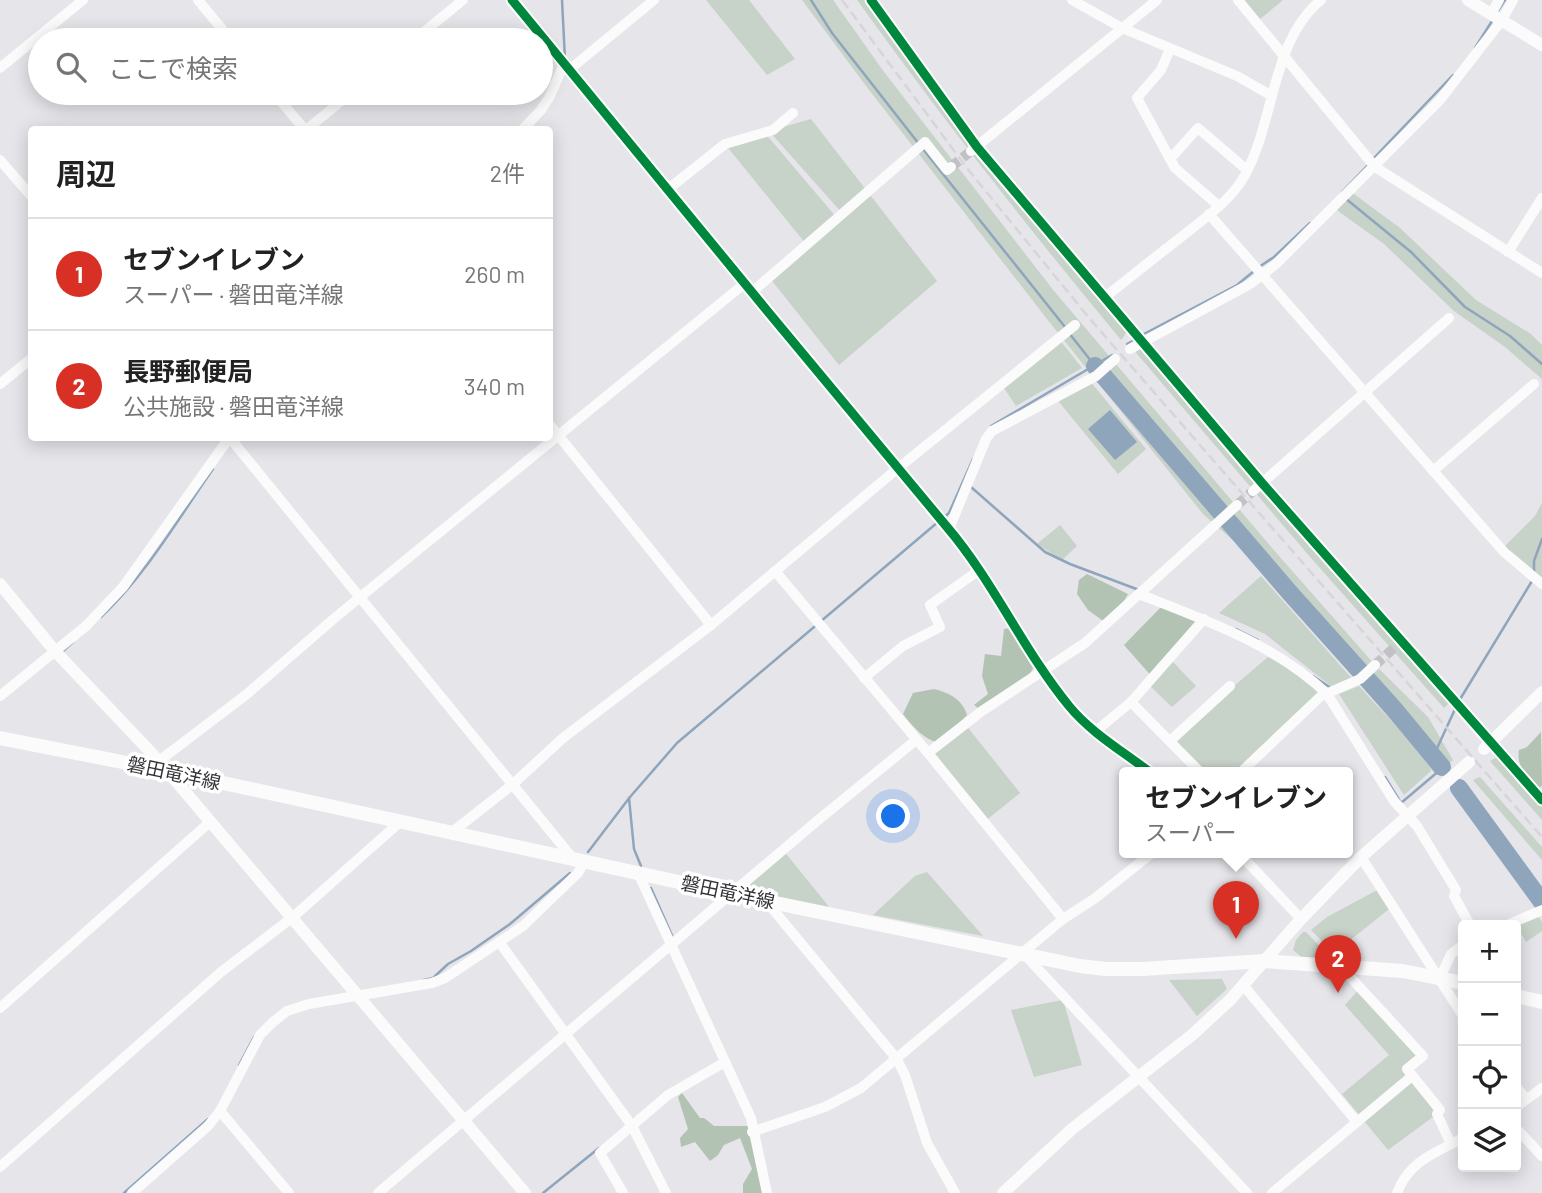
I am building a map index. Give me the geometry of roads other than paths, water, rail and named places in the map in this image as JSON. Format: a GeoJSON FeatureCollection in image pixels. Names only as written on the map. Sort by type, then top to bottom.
{"type":"FeatureCollection","features":[{"type":"Feature","properties":{"kind":"main road","name":"磐田竜洋線"},"geometry":{"type":"LineString","coordinates":[[0,738],[164,766],[579,861],[1105,970],[1264,961],[1403,971],[1458,982]]}},
{"type":"Feature","properties":{"kind":"main road"},"geometry":{"type":"LineString","coordinates":[[1521,997],[1542,1002]]}},
{"type":"Feature","properties":{"kind":"street"},"geometry":{"type":"LineString","coordinates":[[49,28],[83,0]]}},
{"type":"Feature","properties":{"kind":"street"},"geometry":{"type":"LineString","coordinates":[[198,0],[221,28]]}},
{"type":"Feature","properties":{"kind":"street"},"geometry":{"type":"LineString","coordinates":[[429,28],[463,0]]}},
{"type":"Feature","properties":{"kind":"street"},"geometry":{"type":"LineString","coordinates":[[513,0],[536,28]]}},
{"type":"Feature","properties":{"kind":"street"},"geometry":{"type":"LineString","coordinates":[[553,91],[567,67],[654,0]]}},
{"type":"Feature","properties":{"kind":"street"},"geometry":{"type":"LineString","coordinates":[[871,0],[974,149],[1104,298],[1257,487],[1487,746],[1542,800]]}},
{"type":"Feature","properties":{"kind":"street"},"geometry":{"type":"LineString","coordinates":[[1072,0],[1122,28],[1237,76],[1272,96]]}},
{"type":"Feature","properties":{"kind":"street"},"geometry":{"type":"LineString","coordinates":[[974,149],[1157,0]]}},
{"type":"Feature","properties":{"kind":"street"},"geometry":{"type":"LineString","coordinates":[[1238,0],[1375,167],[1542,273]]}},
{"type":"Feature","properties":{"kind":"street"},"geometry":{"type":"LineString","coordinates":[[1104,298],[1235,191],[1247,170],[1272,106],[1272,96],[1284,57],[1307,11],[1321,0]]}},
{"type":"Feature","properties":{"kind":"street"},"geometry":{"type":"LineString","coordinates":[[1468,0],[1542,45]]}},
{"type":"Feature","properties":{"kind":"street"},"geometry":{"type":"LineString","coordinates":[[1497,17],[1499,0]]}},
{"type":"Feature","properties":{"kind":"street"},"geometry":{"type":"LineString","coordinates":[[1130,349],[1250,284],[1296,246],[1445,95],[1497,17],[1513,0]]}},
{"type":"Feature","properties":{"kind":"street"},"geometry":{"type":"LineString","coordinates":[[0,68],[28,45]]}},
{"type":"Feature","properties":{"kind":"street"},"geometry":{"type":"LineString","coordinates":[[1170,49],[1161,70],[1137,98],[1175,168],[1219,206]]}},
{"type":"Feature","properties":{"kind":"street"},"geometry":{"type":"LineString","coordinates":[[553,50],[747,288],[949,529],[1043,671],[1071,708],[1143,767]]}},
{"type":"Feature","properties":{"kind":"street"},"geometry":{"type":"LineString","coordinates":[[284,105],[303,126]]}},
{"type":"Feature","properties":{"kind":"street"},"geometry":{"type":"LineString","coordinates":[[311,126],[336,105]]}},
{"type":"Feature","properties":{"kind":"street"},"geometry":{"type":"LineString","coordinates":[[526,126],[544,105]]}},
{"type":"Feature","properties":{"kind":"street"},"geometry":{"type":"LineString","coordinates":[[667,190],[725,144],[773,130],[793,113]]}},
{"type":"Feature","properties":{"kind":"street"},"geometry":{"type":"LineString","coordinates":[[1170,159],[1198,128],[1247,170]]}},
{"type":"Feature","properties":{"kind":"street"},"geometry":{"type":"LineString","coordinates":[[553,440],[747,288],[925,142],[947,170],[951,167]]}},
{"type":"Feature","properties":{"kind":"street"},"geometry":{"type":"LineString","coordinates":[[0,160],[28,192]]}},
{"type":"Feature","properties":{"kind":"street"},"geometry":{"type":"LineString","coordinates":[[1508,252],[1542,198]]}},
{"type":"Feature","properties":{"kind":"street"},"geometry":{"type":"LineString","coordinates":[[1209,214],[1504,552],[1542,584]]}},
{"type":"Feature","properties":{"kind":"street"},"geometry":{"type":"LineString","coordinates":[[1257,487],[1449,318]]}},
{"type":"Feature","properties":{"kind":"street"},"geometry":{"type":"LineString","coordinates":[[451,833],[512,785],[563,738],[711,625],[1075,325]]}},
{"type":"Feature","properties":{"kind":"street"},"geometry":{"type":"LineString","coordinates":[[949,529],[986,439],[992,431],[1096,376],[1115,359]]}},
{"type":"Feature","properties":{"kind":"street"},"geometry":{"type":"LineString","coordinates":[[0,384],[28,361]]}},
{"type":"Feature","properties":{"kind":"street"},"geometry":{"type":"LineString","coordinates":[[1433,471],[1534,384]]}},
{"type":"Feature","properties":{"kind":"street"},"geometry":{"type":"LineString","coordinates":[[553,429],[711,625]]}},
{"type":"Feature","properties":{"kind":"street"},"geometry":{"type":"LineString","coordinates":[[0,696],[86,625],[123,587],[228,441]]}},
{"type":"Feature","properties":{"kind":"street"},"geometry":{"type":"LineString","coordinates":[[132,1193],[208,1126],[220,1111],[260,1035],[288,1011],[309,1004],[432,983],[445,978],[500,943],[547,905],[578,873],[579,861],[512,785],[232,441]]}},
{"type":"Feature","properties":{"kind":"street"},"geometry":{"type":"LineString","coordinates":[[164,766],[361,597],[552,441]]}},
{"type":"Feature","properties":{"kind":"street"},"geometry":{"type":"LineString","coordinates":[[928,753],[982,711],[1085,643],[1237,505]]}},
{"type":"Feature","properties":{"kind":"street"},"geometry":{"type":"LineString","coordinates":[[775,571],[1063,919]]}},
{"type":"Feature","properties":{"kind":"street"},"geometry":{"type":"LineString","coordinates":[[864,678],[903,646],[940,627],[930,605],[978,571]]}},
{"type":"Feature","properties":{"kind":"street"},"geometry":{"type":"LineString","coordinates":[[0,584],[54,650],[164,766],[525,1193]]}},
{"type":"Feature","properties":{"kind":"street"},"geometry":{"type":"LineString","coordinates":[[1139,593],[1251,640],[1314,681],[1327,694],[1394,802],[1417,826],[1456,890],[1454,896],[1467,920]]}},
{"type":"Feature","properties":{"kind":"street"},"geometry":{"type":"LineString","coordinates":[[1096,731],[1131,702],[1204,619]]}},
{"type":"Feature","properties":{"kind":"street"},"geometry":{"type":"LineString","coordinates":[[1246,767],[1321,696],[1360,679],[1376,665]]}},
{"type":"Feature","properties":{"kind":"street"},"geometry":{"type":"LineString","coordinates":[[1170,741],[1230,686]]}},
{"type":"Feature","properties":{"kind":"street"},"geometry":{"type":"LineString","coordinates":[[1487,746],[1542,692]]}},
{"type":"Feature","properties":{"kind":"street"},"geometry":{"type":"LineString","coordinates":[[1131,702],[1195,767]]}},
{"type":"Feature","properties":{"kind":"street"},"geometry":{"type":"LineString","coordinates":[[378,1193],[916,740]]}},
{"type":"Feature","properties":{"kind":"street"},"geometry":{"type":"LineString","coordinates":[[1003,1193],[1072,1129],[1192,1035],[1230,1000],[1301,919],[1361,857],[1469,762]]}},
{"type":"Feature","properties":{"kind":"street"},"geometry":{"type":"LineString","coordinates":[[0,1009],[211,821]]}},
{"type":"Feature","properties":{"kind":"street"},"geometry":{"type":"LineString","coordinates":[[0,1167],[221,972],[293,917],[400,822]]}},
{"type":"Feature","properties":{"kind":"street"},"geometry":{"type":"LineString","coordinates":[[1361,857],[1458,1008]]}},
{"type":"Feature","properties":{"kind":"street"},"geometry":{"type":"LineString","coordinates":[[752,1132],[825,1107],[861,1088],[1063,919],[1094,899],[1146,858]]}},
{"type":"Feature","properties":{"kind":"street"},"geometry":{"type":"LineString","coordinates":[[1247,858],[1301,919]]}},
{"type":"Feature","properties":{"kind":"street"},"geometry":{"type":"LineString","coordinates":[[638,873],[751,1118],[767,1193]]}},
{"type":"Feature","properties":{"kind":"street"},"geometry":{"type":"LineString","coordinates":[[766,901],[896,1058],[905,1074],[927,1143],[955,1193]]}},
{"type":"Feature","properties":{"kind":"street"},"geometry":{"type":"LineString","coordinates":[[1519,920],[1542,910]]}},
{"type":"Feature","properties":{"kind":"street"},"geometry":{"type":"LineString","coordinates":[[500,943],[632,1126],[666,1193]]}},
{"type":"Feature","properties":{"kind":"street"},"geometry":{"type":"LineString","coordinates":[[1440,978],[1451,954],[1458,949]]}},
{"type":"Feature","properties":{"kind":"street"},"geometry":{"type":"LineString","coordinates":[[1024,954],[1247,1193]]}},
{"type":"Feature","properties":{"kind":"street"},"geometry":{"type":"LineString","coordinates":[[1341,966],[1423,1056],[1406,1069],[1440,1110],[1437,1114],[1451,1144]]}},
{"type":"Feature","properties":{"kind":"street"},"geometry":{"type":"LineString","coordinates":[[1243,985],[1357,1122]]}},
{"type":"Feature","properties":{"kind":"street"},"geometry":{"type":"LineString","coordinates":[[623,1193],[600,1153],[668,1095],[725,1062]]}},
{"type":"Feature","properties":{"kind":"street"},"geometry":{"type":"LineString","coordinates":[[1272,1193],[1412,1076]]}},
{"type":"Feature","properties":{"kind":"street"},"geometry":{"type":"LineString","coordinates":[[1521,1103],[1542,1088]]}},
{"type":"Feature","properties":{"kind":"street"},"geometry":{"type":"LineString","coordinates":[[1521,1092],[1526,1099]]}},
{"type":"Feature","properties":{"kind":"street"},"geometry":{"type":"LineString","coordinates":[[220,1111],[289,1193]]}},
{"type":"Feature","properties":{"kind":"street"},"geometry":{"type":"LineString","coordinates":[[1521,1133],[1542,1156]]}},
{"type":"Feature","properties":{"kind":"street"},"geometry":{"type":"LineString","coordinates":[[1397,1193],[1402,1179],[1412,1167],[1458,1140]]}},
{"type":"Feature","properties":{"kind":"water"},"geometry":{"type":"Polygon","coordinates":[[[1110,410],[1137,442],[1115,460],[1088,429],[1110,410]]]}},
{"type":"Feature","properties":{"kind":"waterway"},"geometry":{"type":"LineString","coordinates":[[562,0],[565,59]]}},
{"type":"Feature","properties":{"kind":"waterway"},"geometry":{"type":"LineString","coordinates":[[811,0],[832,33],[919,144]]}},
{"type":"Feature","properties":{"kind":"waterway"},"geometry":{"type":"LineString","coordinates":[[1497,12],[1505,0]]}},
{"type":"Feature","properties":{"kind":"waterway"},"geometry":{"type":"LineString","coordinates":[[1475,48],[1492,21]]}},
{"type":"Feature","properties":{"kind":"waterway"},"geometry":{"type":"LineString","coordinates":[[1373,159],[1453,75]]}},
{"type":"Feature","properties":{"kind":"waterway"},"geometry":{"type":"LineString","coordinates":[[923,149],[1065,327]]}},
{"type":"Feature","properties":{"kind":"waterway"},"geometry":{"type":"LineString","coordinates":[[1342,192],[1369,164]]}},
{"type":"Feature","properties":{"kind":"waterway"},"geometry":{"type":"LineString","coordinates":[[1345,198],[1411,252],[1465,307],[1510,336],[1542,364]]}},
{"type":"Feature","properties":{"kind":"waterway"},"geometry":{"type":"LineString","coordinates":[[1259,267],[1274,257],[1310,223]]}},
{"type":"Feature","properties":{"kind":"waterway"},"geometry":{"type":"LineString","coordinates":[[1142,335],[1237,285],[1254,271]]}},
{"type":"Feature","properties":{"kind":"waterway"},"geometry":{"type":"LineString","coordinates":[[1069,333],[1095,366]]}},
{"type":"Feature","properties":{"kind":"waterway"},"geometry":{"type":"LineString","coordinates":[[1127,344],[1136,339]]}},
{"type":"Feature","properties":{"kind":"waterway"},"geometry":{"type":"LineString","coordinates":[[991,426],[1112,355]]}},
{"type":"Feature","properties":{"kind":"waterway"},"geometry":{"type":"LineString","coordinates":[[1095,366],[1442,767]]}},
{"type":"Feature","properties":{"kind":"waterway"},"geometry":{"type":"LineString","coordinates":[[943,518],[949,513],[973,459]]}},
{"type":"Feature","properties":{"kind":"waterway"},"geometry":{"type":"LineString","coordinates":[[101,617],[147,565],[213,469]]}},
{"type":"Feature","properties":{"kind":"waterway"},"geometry":{"type":"LineString","coordinates":[[971,487],[1045,552],[1139,590]]}},
{"type":"Feature","properties":{"kind":"waterway"},"geometry":{"type":"LineString","coordinates":[[588,852],[630,797],[677,743],[938,522]]}},
{"type":"Feature","properties":{"kind":"waterway"},"geometry":{"type":"LineString","coordinates":[[1534,572],[1534,561],[1542,539]]}},
{"type":"Feature","properties":{"kind":"waterway"},"geometry":{"type":"LineString","coordinates":[[1459,701],[1532,581]]}},
{"type":"Feature","properties":{"kind":"waterway"},"geometry":{"type":"LineString","coordinates":[[1236,629],[1258,640]]}},
{"type":"Feature","properties":{"kind":"waterway"},"geometry":{"type":"LineString","coordinates":[[62,652],[73,642]]}},
{"type":"Feature","properties":{"kind":"waterway"},"geometry":{"type":"LineString","coordinates":[[1313,676],[1331,688]]}},
{"type":"Feature","properties":{"kind":"waterway"},"geometry":{"type":"LineString","coordinates":[[1385,777],[1401,803],[1440,770],[1433,757],[1456,707]]}},
{"type":"Feature","properties":{"kind":"waterway"},"geometry":{"type":"LineString","coordinates":[[1459,788],[1542,902]]}},
{"type":"Feature","properties":{"kind":"waterway"},"geometry":{"type":"LineString","coordinates":[[629,798],[634,849],[641,866]]}},
{"type":"Feature","properties":{"kind":"waterway"},"geometry":{"type":"LineString","coordinates":[[424,980],[433,978],[448,964],[510,924],[570,873]]}},
{"type":"Feature","properties":{"kind":"waterway"},"geometry":{"type":"LineString","coordinates":[[651,888],[674,940]]}},
{"type":"Feature","properties":{"kind":"waterway"},"geometry":{"type":"LineString","coordinates":[[239,1065],[254,1037]]}},
{"type":"Feature","properties":{"kind":"waterway"},"geometry":{"type":"LineString","coordinates":[[124,1193],[208,1119]]}},
{"type":"Feature","properties":{"kind":"waterway"},"geometry":{"type":"LineString","coordinates":[[543,1193],[599,1148]]}},
{"type":"Feature","properties":{"kind":"tunnel"},"geometry":{"type":"LineString","coordinates":[[951,167],[971,151]]}},
{"type":"Feature","properties":{"kind":"tunnel"},"geometry":{"type":"LineString","coordinates":[[1237,505],[1253,491]]}},
{"type":"Feature","properties":{"kind":"tunnel"},"geometry":{"type":"LineString","coordinates":[[1375,665],[1395,647]]}},
{"type":"Feature","properties":{"kind":"railway"},"geometry":{"type":"LineString","coordinates":[[842,0],[970,172],[1090,319],[1542,837]]}},
{"type":"Feature","properties":{"kind":"place","name":"セブンイレブン"},"geometry":{"type":"Point","coordinates":[1236,939]}},
{"type":"Feature","properties":{"kind":"place","name":"長野郵便局"},"geometry":{"type":"Point","coordinates":[1338,993]}}]}
